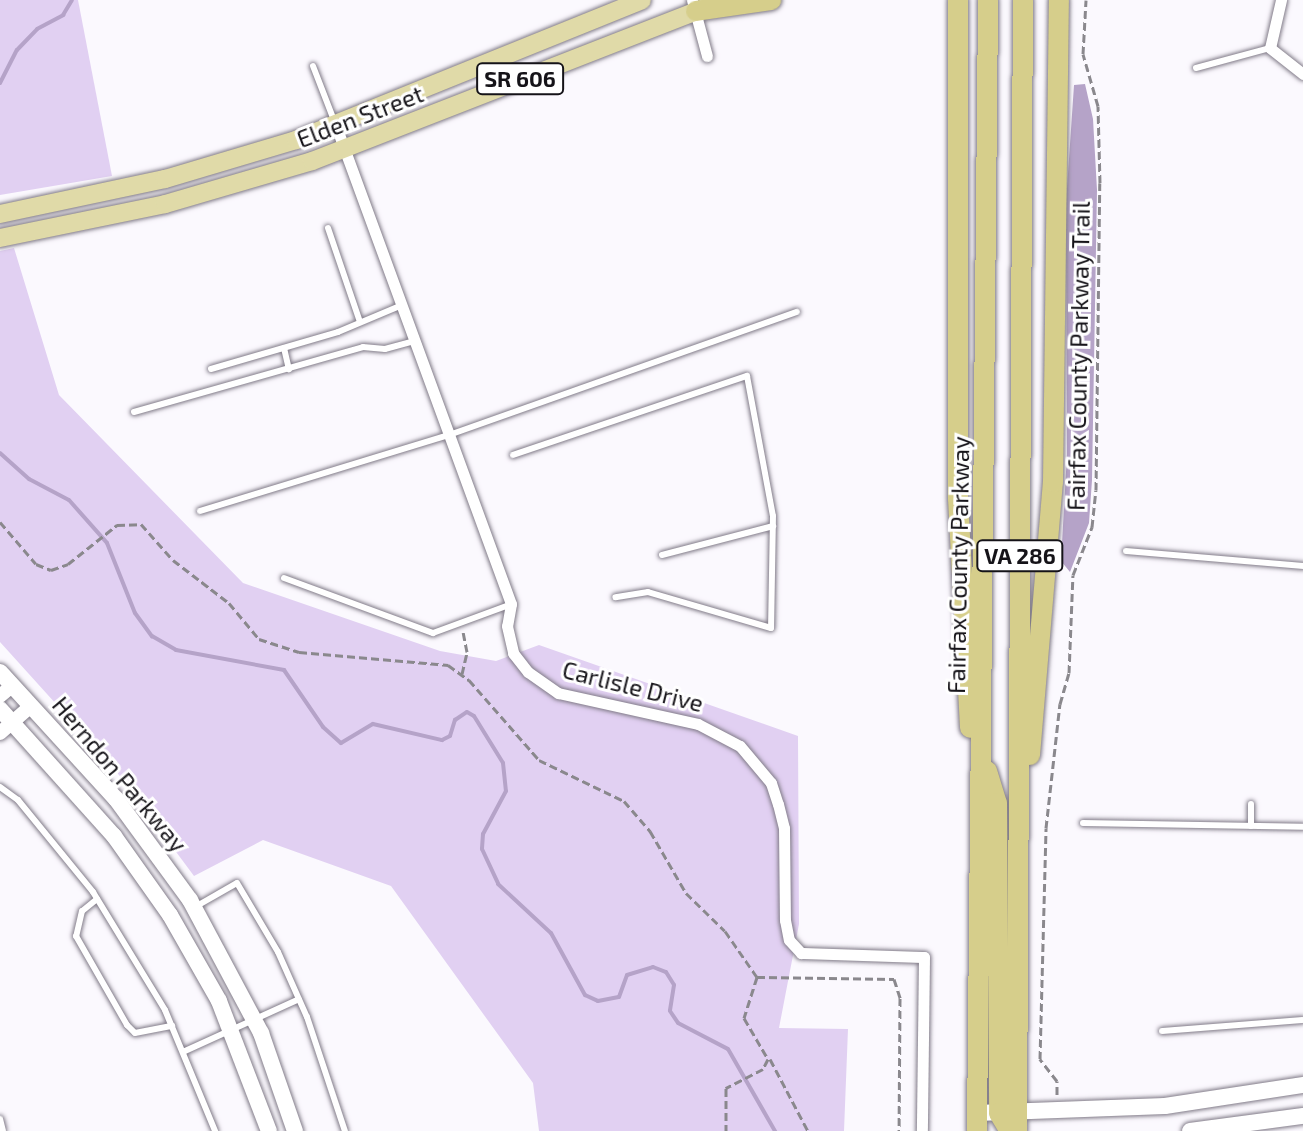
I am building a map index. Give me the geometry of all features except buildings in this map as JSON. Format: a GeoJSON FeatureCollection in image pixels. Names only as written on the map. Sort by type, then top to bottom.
{"type":"FeatureCollection","features":[{"type":"Feature","properties":{"kind":"highway"},"geometry":{"type":"LineString","coordinates":[[694,6],[771,0]]}},
{"type":"Feature","properties":{"kind":"highway"},"geometry":{"type":"LineString","coordinates":[[958,0],[958,498],[980,896]]}},
{"type":"Feature","properties":{"kind":"highway","name":"VA 286"},"geometry":{"type":"LineString","coordinates":[[1010,1122],[1017,898],[1023,0]]}},
{"type":"Feature","properties":{"kind":"highway","name":"Fairfax County Parkway"},"geometry":{"type":"LineString","coordinates":[[977,1122],[983,764],[988,3]]}},
{"type":"Feature","properties":{"kind":"highway"},"geometry":{"type":"LineString","coordinates":[[1017,898],[1053,482],[1060,3]]}},
{"type":"Feature","properties":{"kind":"highway"},"geometry":{"type":"LineString","coordinates":[[983,764],[997,803],[1010,1122]]}},
{"type":"Feature","properties":{"kind":"main road","name":"Elden Street"},"geometry":{"type":"LineString","coordinates":[[0,214],[165,179],[336,126],[642,0]]}},
{"type":"Feature","properties":{"kind":"main road","name":"Elden Street"},"geometry":{"type":"LineString","coordinates":[[0,238],[165,204],[345,149],[694,6],[726,0]]}},
{"type":"Feature","properties":{"kind":"main road","name":"Herndon Parkway"},"geometry":{"type":"LineString","coordinates":[[0,672],[6,691],[31,706],[116,799],[195,907],[254,1020],[295,1131]]}},
{"type":"Feature","properties":{"kind":"main road","name":"Herndon Parkway"},"geometry":{"type":"LineString","coordinates":[[0,709],[6,728],[142,872],[184,936],[232,1031],[269,1131]]}},
{"type":"Feature","properties":{"kind":"main road"},"geometry":{"type":"LineString","coordinates":[[977,1122],[1010,1122],[1165,1106],[1303,1085]]}},
{"type":"Feature","properties":{"kind":"main road"},"geometry":{"type":"LineString","coordinates":[[1190,1131],[1303,1116]]}},
{"type":"Feature","properties":{"kind":"street"},"geometry":{"type":"LineString","coordinates":[[1281,0],[1270,48],[1303,74]]}},
{"type":"Feature","properties":{"kind":"street"},"geometry":{"type":"LineString","coordinates":[[694,6],[707,56]]}},
{"type":"Feature","properties":{"kind":"street","name":"Carlisle Drive"},"geometry":{"type":"LineString","coordinates":[[336,126],[511,604],[507,626],[513,653],[548,688],[698,724],[722,734],[756,764],[771,783],[781,816],[785,920],[789,940],[801,953],[924,957],[922,1131]]}},
{"type":"Feature","properties":{"kind":"street"},"geometry":{"type":"LineString","coordinates":[[6,728],[31,706]]}},
{"type":"Feature","properties":{"kind":"lane"},"geometry":{"type":"LineString","coordinates":[[1196,68],[1270,48]]}},
{"type":"Feature","properties":{"kind":"lane"},"geometry":{"type":"LineString","coordinates":[[313,66],[336,126]]}},
{"type":"Feature","properties":{"kind":"lane"},"geometry":{"type":"LineString","coordinates":[[328,228],[360,322]]}},
{"type":"Feature","properties":{"kind":"lane"},"geometry":{"type":"LineString","coordinates":[[211,369],[284,348],[402,305]]}},
{"type":"Feature","properties":{"kind":"lane"},"geometry":{"type":"LineString","coordinates":[[200,511],[449,435],[797,312]]}},
{"type":"Feature","properties":{"kind":"lane"},"geometry":{"type":"LineString","coordinates":[[134,412],[363,347],[385,349],[415,341]]}},
{"type":"Feature","properties":{"kind":"lane"},"geometry":{"type":"LineString","coordinates":[[284,348],[289,369]]}},
{"type":"Feature","properties":{"kind":"lane"},"geometry":{"type":"LineString","coordinates":[[513,455],[747,376],[773,526],[771,628],[648,592],[615,597]]}},
{"type":"Feature","properties":{"kind":"lane"},"geometry":{"type":"LineString","coordinates":[[662,555],[773,526]]}},
{"type":"Feature","properties":{"kind":"lane"},"geometry":{"type":"LineString","coordinates":[[1126,551],[1303,566]]}},
{"type":"Feature","properties":{"kind":"lane"},"geometry":{"type":"LineString","coordinates":[[284,578],[417,631],[433,633],[511,604]]}},
{"type":"Feature","properties":{"kind":"lane"},"geometry":{"type":"LineString","coordinates":[[0,787],[18,800],[97,899],[185,1051],[215,1131]]}},
{"type":"Feature","properties":{"kind":"lane"},"geometry":{"type":"LineString","coordinates":[[1251,804],[1251,826]]}},
{"type":"Feature","properties":{"kind":"lane"},"geometry":{"type":"LineString","coordinates":[[1083,823],[1303,827]]}},
{"type":"Feature","properties":{"kind":"lane"},"geometry":{"type":"LineString","coordinates":[[195,907],[237,883],[299,999],[345,1131]]}},
{"type":"Feature","properties":{"kind":"lane"},"geometry":{"type":"LineString","coordinates":[[97,899],[82,911],[76,936],[127,1025],[135,1033],[172,1026]]}},
{"type":"Feature","properties":{"kind":"lane"},"geometry":{"type":"LineString","coordinates":[[185,1051],[299,999]]}},
{"type":"Feature","properties":{"kind":"lane"},"geometry":{"type":"LineString","coordinates":[[1162,1031],[1303,1020]]}},
{"type":"Feature","properties":{"kind":"lane"},"geometry":{"type":"LineString","coordinates":[[0,1119],[3,1131]]}},
{"type":"Feature","properties":{"kind":"path","name":"Fairfax County Parkway Trail"},"geometry":{"type":"LineString","coordinates":[[1057,1088],[1040,1059],[1046,828],[1060,704],[1069,673],[1073,575],[1092,527],[1096,490],[1100,183],[1098,106],[1083,54],[1086,0]]}},
{"type":"Feature","properties":{"kind":"path"},"geometry":{"type":"LineString","coordinates":[[0,522],[45,569],[61,568],[117,525],[141,524],[173,560],[229,603],[250,631],[269,645],[299,652],[448,665],[462,674],[539,760],[624,801],[650,831],[686,893],[725,931],[757,977]]}},
{"type":"Feature","properties":{"kind":"path"},"geometry":{"type":"LineString","coordinates":[[459,625],[467,645],[462,674]]}},
{"type":"Feature","properties":{"kind":"path"},"geometry":{"type":"LineString","coordinates":[[757,977],[744,1018],[769,1056],[808,1131]]}},
{"type":"Feature","properties":{"kind":"path"},"geometry":{"type":"LineString","coordinates":[[757,977],[894,979],[900,998],[899,1131]]}},
{"type":"Feature","properties":{"kind":"path"},"geometry":{"type":"LineString","coordinates":[[726,1131],[725,1091],[735,1082],[759,1072],[769,1056]]}},
{"type":"Feature","properties":{"kind":"shaded area"},"geometry":{"type":"Polygon","coordinates":[[[0,0],[78,0],[112,176],[0,195],[0,0]]]}},
{"type":"Feature","properties":{"kind":"shaded area"},"geometry":{"type":"Polygon","coordinates":[[[1085,84],[1093,119],[1097,190],[1092,480],[1089,523],[1070,572],[1061,561],[1067,454],[1066,203],[1074,85],[1085,84]]]}},
{"type":"Feature","properties":{"kind":"shaded area"},"geometry":{"type":"Polygon","coordinates":[[[14,248],[59,395],[243,583],[440,651],[496,661],[539,645],[798,736],[799,924],[779,1028],[848,1029],[844,1131],[539,1131],[533,1083],[391,886],[263,840],[194,876],[113,767],[0,642],[0,251],[14,248]]]}},
{"type":"Feature","properties":{"kind":"waterway"},"geometry":{"type":"LineString","coordinates":[[0,83],[17,50],[37,29],[63,15],[72,0]]}},
{"type":"Feature","properties":{"kind":"waterway"},"geometry":{"type":"LineString","coordinates":[[0,453],[29,479],[69,500],[107,543],[135,613],[152,636],[176,650],[284,670],[323,727],[341,743],[373,724],[442,740],[450,736],[455,720],[467,712],[474,716],[503,763],[506,791],[483,834],[482,849],[498,884],[551,933],[585,995],[598,1001],[619,997],[627,975],[653,967],[666,972],[674,985],[670,1011],[678,1023],[728,1049],[775,1131]]}}]}
